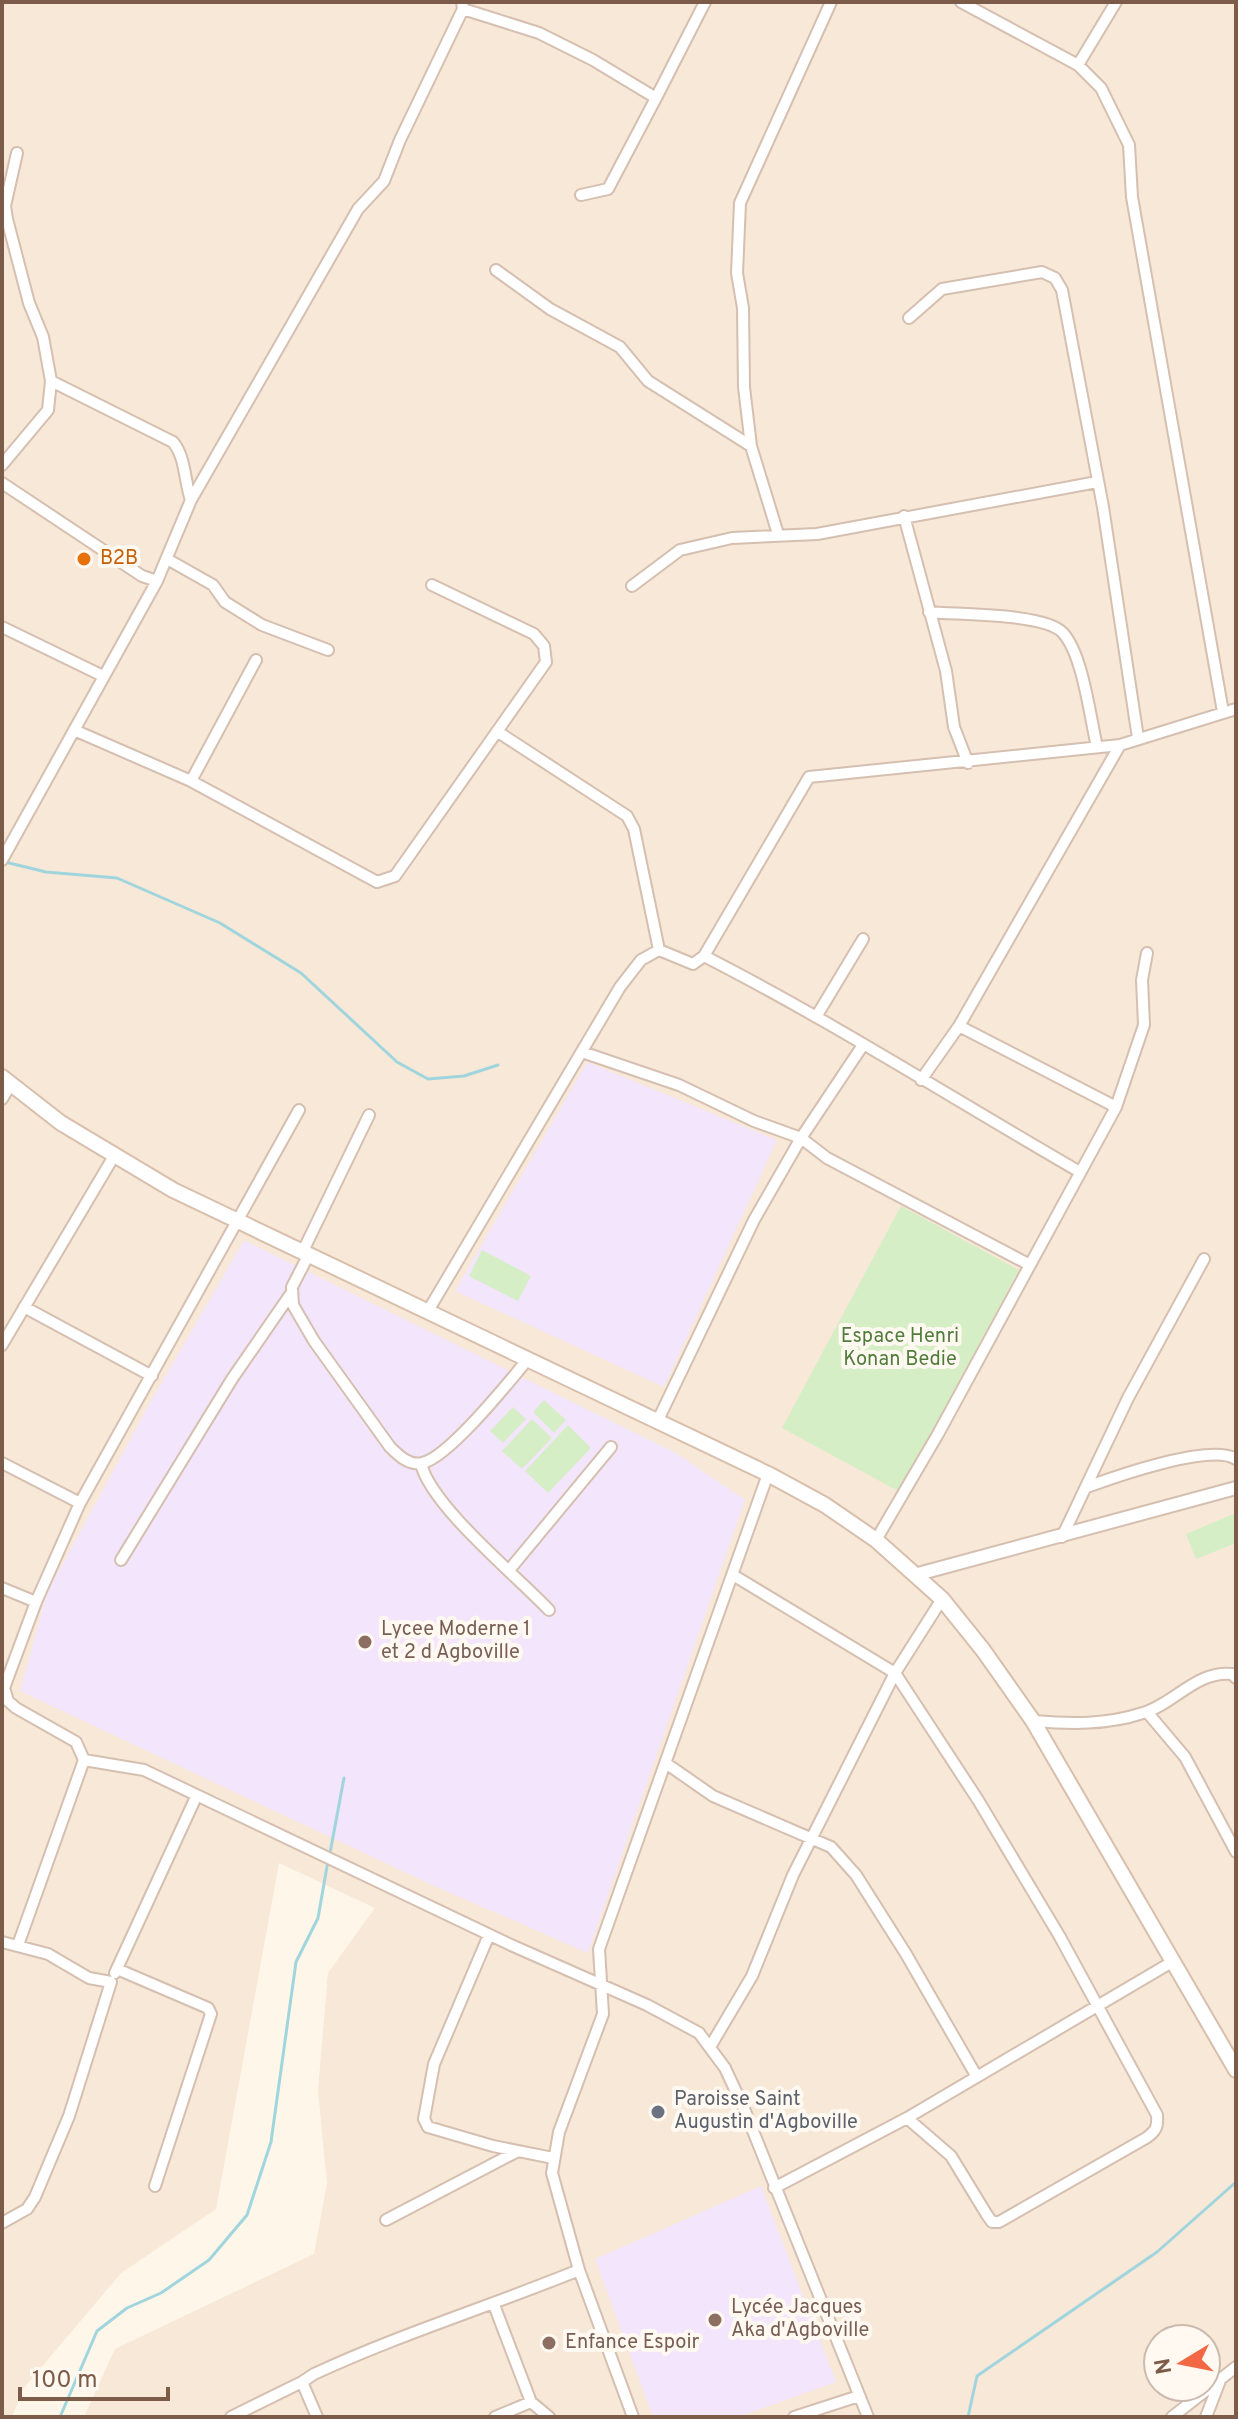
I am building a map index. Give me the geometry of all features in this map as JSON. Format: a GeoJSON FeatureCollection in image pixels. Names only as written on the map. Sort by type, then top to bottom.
{"type":"FeatureCollection","features":[{"type":"Feature","properties":{"kind":"main road"},"geometry":{"type":"LineString","coordinates":[[6,1080],[61,1123],[114,1156],[238,1223],[768,1474],[825,1505],[876,1540],[918,1574],[942,1599],[1033,1721],[1235,2067]]}},
{"type":"Feature","properties":{"kind":"street"},"geometry":{"type":"LineString","coordinates":[[581,195],[608,189],[705,2]]}},
{"type":"Feature","properties":{"kind":"street"},"geometry":{"type":"LineString","coordinates":[[778,534],[751,446],[744,387],[743,308],[737,273],[740,203],[831,2]]}},
{"type":"Feature","properties":{"kind":"street"},"geometry":{"type":"LineString","coordinates":[[961,2],[1078,65],[1101,88],[1129,145],[1134,212],[1223,712]]}},
{"type":"Feature","properties":{"kind":"street"},"geometry":{"type":"LineString","coordinates":[[1078,65],[1116,2]]}},
{"type":"Feature","properties":{"kind":"street"},"geometry":{"type":"LineString","coordinates":[[2,860],[157,581],[191,500],[358,209],[384,181],[463,6],[539,33],[593,60],[656,98]]}},
{"type":"Feature","properties":{"kind":"street"},"geometry":{"type":"LineString","coordinates":[[2,465],[48,410],[51,381],[43,337],[29,303],[5,206],[17,153]]}},
{"type":"Feature","properties":{"kind":"street"},"geometry":{"type":"LineString","coordinates":[[496,270],[550,309],[620,347],[648,381],[751,446]]}},
{"type":"Feature","properties":{"kind":"street"},"geometry":{"type":"LineString","coordinates":[[909,318],[942,289],[1042,272],[1055,278],[1062,290],[1138,738]]}},
{"type":"Feature","properties":{"kind":"street"},"geometry":{"type":"LineString","coordinates":[[51,381],[173,442],[183,454],[183,478],[191,500]]}},
{"type":"Feature","properties":{"kind":"street"},"geometry":{"type":"LineString","coordinates":[[632,586],[680,550],[732,538],[817,534],[1097,482]]}},
{"type":"Feature","properties":{"kind":"street"},"geometry":{"type":"LineString","coordinates":[[2,483],[142,576],[157,581]]}},
{"type":"Feature","properties":{"kind":"street"},"geometry":{"type":"LineString","coordinates":[[904,516],[946,671],[954,727],[968,763]]}},
{"type":"Feature","properties":{"kind":"street"},"geometry":{"type":"LineString","coordinates":[[167,559],[213,585],[225,602],[262,625],[328,650]]}},
{"type":"Feature","properties":{"kind":"street"},"geometry":{"type":"LineString","coordinates":[[74,730],[191,781],[377,882],[388,881],[546,662],[544,646],[534,634],[432,585]]}},
{"type":"Feature","properties":{"kind":"street"},"geometry":{"type":"LineString","coordinates":[[929,612],[1047,624],[1063,632],[1074,654],[1097,747]]}},
{"type":"Feature","properties":{"kind":"street"},"geometry":{"type":"LineString","coordinates":[[2,627],[103,676]]}},
{"type":"Feature","properties":{"kind":"street"},"geometry":{"type":"LineString","coordinates":[[191,781],[256,660]]}},
{"type":"Feature","properties":{"kind":"street"},"geometry":{"type":"LineString","coordinates":[[498,732],[627,816],[634,829],[659,950],[671,958],[693,964],[704,956],[809,777],[1120,745],[1236,709]]}},
{"type":"Feature","properties":{"kind":"street"},"geometry":{"type":"LineString","coordinates":[[921,1080],[959,1026],[1120,745]]}},
{"type":"Feature","properties":{"kind":"street"},"geometry":{"type":"LineString","coordinates":[[816,1017],[863,939]]}},
{"type":"Feature","properties":{"kind":"street"},"geometry":{"type":"LineString","coordinates":[[428,1311],[633,968],[649,954],[659,950]]}},
{"type":"Feature","properties":{"kind":"street"},"geometry":{"type":"LineString","coordinates":[[876,1540],[938,1434],[1116,1107],[1144,1025],[1142,980],[1147,953]]}},
{"type":"Feature","properties":{"kind":"street"},"geometry":{"type":"LineString","coordinates":[[704,956],[816,1017],[1080,1172]]}},
{"type":"Feature","properties":{"kind":"street"},"geometry":{"type":"LineString","coordinates":[[959,1026],[1116,1107]]}},
{"type":"Feature","properties":{"kind":"street"},"geometry":{"type":"LineString","coordinates":[[658,1420],[754,1220],[801,1138],[863,1045]]}},
{"type":"Feature","properties":{"kind":"street"},"geometry":{"type":"LineString","coordinates":[[582,1052],[679,1085],[754,1121],[801,1138],[827,1158],[1028,1264]]}},
{"type":"Feature","properties":{"kind":"street"},"geometry":{"type":"LineString","coordinates":[[2,1099],[6,1080]]}},
{"type":"Feature","properties":{"kind":"street"},"geometry":{"type":"LineString","coordinates":[[18,1945],[84,1760],[76,1742],[16,1708],[5,1694],[36,1602],[80,1503],[299,1110]]}},
{"type":"Feature","properties":{"kind":"street"},"geometry":{"type":"LineString","coordinates":[[121,1560],[232,1379],[290,1295],[305,1254],[369,1115]]}},
{"type":"Feature","properties":{"kind":"street"},"geometry":{"type":"LineString","coordinates":[[2,1345],[114,1156]]}},
{"type":"Feature","properties":{"kind":"street"},"geometry":{"type":"LineString","coordinates":[[1062,1537],[1128,1398],[1204,1259]]}},
{"type":"Feature","properties":{"kind":"street"},"geometry":{"type":"LineString","coordinates":[[290,1295],[297,1314],[314,1341],[390,1447],[400,1457],[421,1464]]}},
{"type":"Feature","properties":{"kind":"street"},"geometry":{"type":"LineString","coordinates":[[24,1307],[152,1376]]}},
{"type":"Feature","properties":{"kind":"street"},"geometry":{"type":"LineString","coordinates":[[421,1464],[482,1413],[528,1359]]}},
{"type":"Feature","properties":{"kind":"street"},"geometry":{"type":"LineString","coordinates":[[510,1569],[611,1447]]}},
{"type":"Feature","properties":{"kind":"street"},"geometry":{"type":"LineString","coordinates":[[1087,1487],[1125,1473],[1219,1453],[1236,1459]]}},
{"type":"Feature","properties":{"kind":"street"},"geometry":{"type":"LineString","coordinates":[[2,1463],[80,1503]]}},
{"type":"Feature","properties":{"kind":"street"},"geometry":{"type":"LineString","coordinates":[[421,1464],[424,1477],[461,1523],[549,1610]]}},
{"type":"Feature","properties":{"kind":"street"},"geometry":{"type":"LineString","coordinates":[[633,2417],[579,2270],[552,2173],[553,2158],[559,2132],[603,2014],[599,1949],[768,1474]]}},
{"type":"Feature","properties":{"kind":"street"},"geometry":{"type":"LineString","coordinates":[[918,1574],[1236,1488]]}},
{"type":"Feature","properties":{"kind":"street"},"geometry":{"type":"LineString","coordinates":[[733,1575],[895,1673],[978,1800],[1060,1937],[1157,2115],[1155,2132],[999,2222],[992,2222],[951,2156],[907,2118]]}},
{"type":"Feature","properties":{"kind":"street"},"geometry":{"type":"LineString","coordinates":[[2,1588],[36,1602]]}},
{"type":"Feature","properties":{"kind":"street"},"geometry":{"type":"LineString","coordinates":[[710,2047],[752,1976],[793,1875],[895,1673],[942,1599]]}},
{"type":"Feature","properties":{"kind":"street"},"geometry":{"type":"LineString","coordinates":[[1033,1721],[1101,1724],[1147,1712],[1211,1676],[1235,1674]]}},
{"type":"Feature","properties":{"kind":"street"},"geometry":{"type":"LineString","coordinates":[[1147,1712],[1185,1757],[1236,1852]]}},
{"type":"Feature","properties":{"kind":"street"},"geometry":{"type":"LineString","coordinates":[[84,1760],[144,1770],[489,1935],[647,2005],[699,2033],[725,2068],[745,2111],[868,2417]]}},
{"type":"Feature","properties":{"kind":"street"},"geometry":{"type":"LineString","coordinates":[[667,1764],[713,1796],[831,1847],[856,1875],[977,2077]]}},
{"type":"Feature","properties":{"kind":"street"},"geometry":{"type":"LineString","coordinates":[[2,2223],[27,2209],[35,2197],[69,2116],[111,1982],[196,1797]]}},
{"type":"Feature","properties":{"kind":"street"},"geometry":{"type":"LineString","coordinates":[[489,1935],[434,2064],[424,2119],[428,2127],[553,2158]]}},
{"type":"Feature","properties":{"kind":"street"},"geometry":{"type":"LineString","coordinates":[[2,1942],[56,1957],[89,1978],[111,1982]]}},
{"type":"Feature","properties":{"kind":"street"},"geometry":{"type":"LineString","coordinates":[[774,2188],[907,2118],[1097,2009],[1172,1962]]}},
{"type":"Feature","properties":{"kind":"street"},"geometry":{"type":"LineString","coordinates":[[117,1969],[208,2008],[211,2014],[155,2186]]}},
{"type":"Feature","properties":{"kind":"street"},"geometry":{"type":"LineString","coordinates":[[386,2220],[518,2151]]}},
{"type":"Feature","properties":{"kind":"street"},"geometry":{"type":"LineString","coordinates":[[231,2417],[347,2359],[579,2270]]}},
{"type":"Feature","properties":{"kind":"street"},"geometry":{"type":"LineString","coordinates":[[494,2305],[531,2402],[549,2417]]}},
{"type":"Feature","properties":{"kind":"street"},"geometry":{"type":"LineString","coordinates":[[302,2382],[317,2417]]}},
{"type":"Feature","properties":{"kind":"street"},"geometry":{"type":"LineString","coordinates":[[794,2417],[859,2396]]}},
{"type":"Feature","properties":{"kind":"street"},"geometry":{"type":"LineString","coordinates":[[495,2417],[531,2402]]}},
{"type":"Feature","properties":{"kind":"street"},"geometry":{"type":"LineString","coordinates":[[1172,2417],[1190,2403]]}},
{"type":"Feature","properties":{"kind":"shaded area"},"geometry":{"type":"Polygon","coordinates":[[[2,2],[1236,2],[1236,2417],[84,2417],[115,2349],[314,2254],[327,2183],[318,2091],[328,1973],[375,1908],[279,1863],[216,2209],[121,2273],[23,2389],[12,2417],[2,2417],[2,2]]]}},
{"type":"Feature","properties":{"kind":"shaded area"},"geometry":{"type":"Polygon","coordinates":[[[587,1062],[777,1140],[664,1387],[455,1291],[587,1062]]]}},
{"type":"Feature","properties":{"kind":"shaded area","name":"Lycee Moderne 1 et 2 d Agboville"},"geometry":{"type":"Polygon","coordinates":[[[244,1240],[676,1453],[745,1500],[588,1953],[430,1884],[20,1691],[47,1593],[150,1403],[244,1240]]]}},
{"type":"Feature","properties":{"kind":"shaded area","name":"Lycée Jacques Aka d'Agboville"},"geometry":{"type":"Polygon","coordinates":[[[761,2186],[836,2382],[738,2417],[653,2417],[595,2259],[761,2186]]]}},
{"type":"Feature","properties":{"kind":"green space","name":"Espace Henri Konan Bedie"},"geometry":{"type":"Polygon","coordinates":[[[901,1206],[1019,1270],[900,1492],[782,1428],[901,1206]]]}},
{"type":"Feature","properties":{"kind":"green space"},"geometry":{"type":"Polygon","coordinates":[[[482,1250],[531,1276],[518,1301],[469,1276],[482,1250]]]}},
{"type":"Feature","properties":{"kind":"green space"},"geometry":{"type":"Polygon","coordinates":[[[544,1400],[566,1420],[554,1433],[533,1412],[544,1400]]]}},
{"type":"Feature","properties":{"kind":"green space"},"geometry":{"type":"Polygon","coordinates":[[[513,1407],[526,1419],[503,1443],[490,1431],[513,1407]]]}},
{"type":"Feature","properties":{"kind":"green space"},"geometry":{"type":"Polygon","coordinates":[[[532,1419],[552,1438],[522,1469],[502,1451],[532,1419]]]}},
{"type":"Feature","properties":{"kind":"green space"},"geometry":{"type":"Polygon","coordinates":[[[568,1425],[591,1448],[548,1493],[525,1471],[568,1425]]]}},
{"type":"Feature","properties":{"kind":"green space"},"geometry":{"type":"Polygon","coordinates":[[[1236,1513],[1236,1543],[1196,1559],[1186,1534],[1236,1513]]]}},
{"type":"Feature","properties":{"kind":"waterway"},"geometry":{"type":"LineString","coordinates":[[5,862],[46,872],[117,878],[220,923],[301,973],[397,1062],[428,1079],[464,1076],[498,1065]]}},
{"type":"Feature","properties":{"kind":"waterway"},"geometry":{"type":"LineString","coordinates":[[330,1853],[344,1778]]}},
{"type":"Feature","properties":{"kind":"waterway"},"geometry":{"type":"LineString","coordinates":[[60,2417],[97,2331],[127,2308],[161,2293],[209,2260],[247,2215],[271,2142],[296,1962],[318,1918],[328,1861]]}},
{"type":"Feature","properties":{"kind":"waterway"},"geometry":{"type":"LineString","coordinates":[[968,2417],[977,2376],[1157,2252],[1236,2182]]}},
{"type":"Feature","properties":{"kind":"place","name":"B2B"},"geometry":{"type":"Point","coordinates":[84,559]}},
{"type":"Feature","properties":{"kind":"place","name":"Lycee Moderne 1 et 2 d Agboville"},"geometry":{"type":"Point","coordinates":[365,1642]}},
{"type":"Feature","properties":{"kind":"place","name":"Paroisse Saint Augustin d'Agboville"},"geometry":{"type":"Point","coordinates":[658,2112]}},
{"type":"Feature","properties":{"kind":"place","name":"Lycée Jacques Aka d'Agboville"},"geometry":{"type":"Point","coordinates":[715,2320]}},
{"type":"Feature","properties":{"kind":"place","name":"Enfance Espoir"},"geometry":{"type":"Point","coordinates":[549,2343]}}]}
